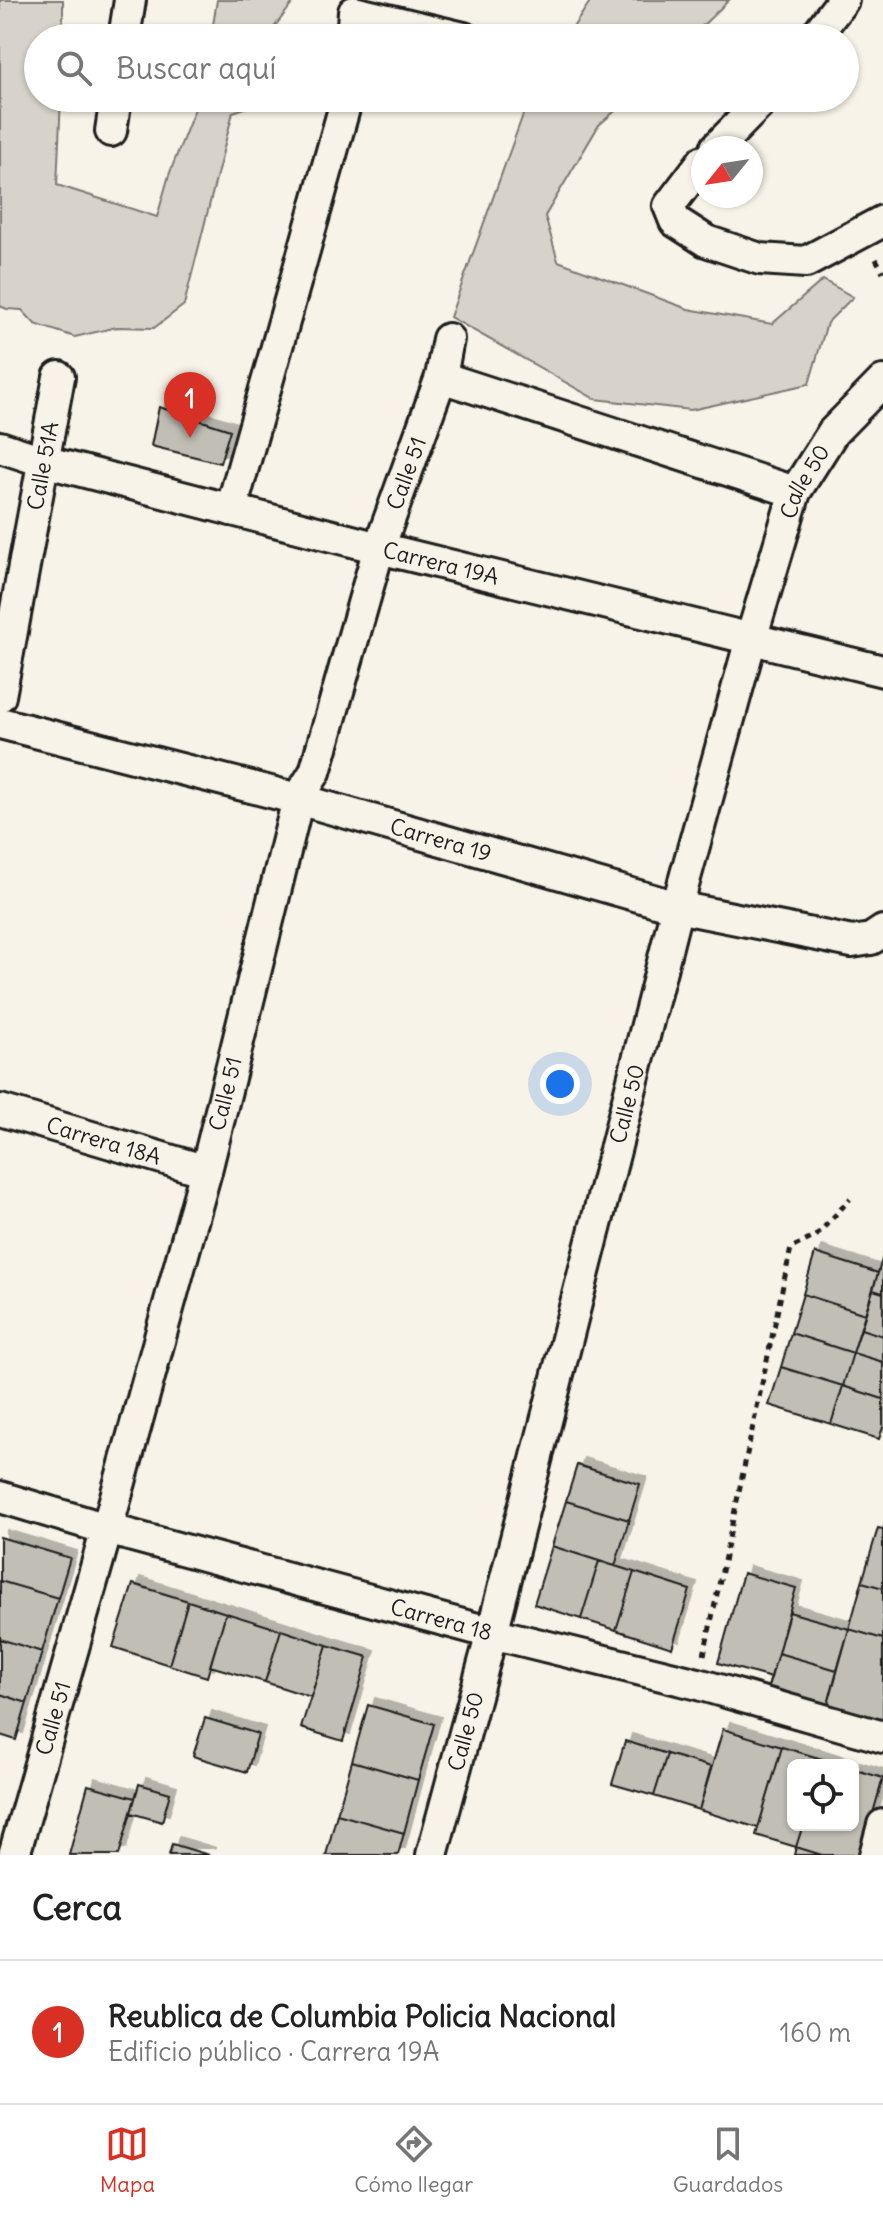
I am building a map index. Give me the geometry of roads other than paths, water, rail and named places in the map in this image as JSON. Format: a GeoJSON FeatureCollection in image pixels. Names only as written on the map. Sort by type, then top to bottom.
{"type":"FeatureCollection","features":[{"type":"Feature","properties":{"kind":"street"},"geometry":{"type":"LineString","coordinates":[[126,24],[130,0]]}},
{"type":"Feature","properties":{"kind":"street"},"geometry":{"type":"LineString","coordinates":[[825,24],[843,0]]}},
{"type":"Feature","properties":{"kind":"street"},"geometry":{"type":"LineString","coordinates":[[353,24],[354,12],[405,24]]}},
{"type":"Feature","properties":{"kind":"street"},"geometry":{"type":"LineString","coordinates":[[111,131],[114,112]]}},
{"type":"Feature","properties":{"kind":"street"},"geometry":{"type":"LineString","coordinates":[[231,510],[343,112]]}},
{"type":"Feature","properties":{"kind":"street"},"geometry":{"type":"LineString","coordinates":[[728,136],[751,112]]}},
{"type":"Feature","properties":{"kind":"street"},"geometry":{"type":"LineString","coordinates":[[691,177],[669,206],[675,221],[706,241],[760,259],[806,262],[883,221]]}},
{"type":"Feature","properties":{"kind":"street","name":"Calle 51"},"geometry":{"type":"LineString","coordinates":[[14,1855],[206,1171],[298,799],[315,772],[379,548],[441,377],[448,339]]}},
{"type":"Feature","properties":{"kind":"street","name":"Calle 51A"},"geometry":{"type":"LineString","coordinates":[[0,696],[59,377]]}},
{"type":"Feature","properties":{"kind":"street"},"geometry":{"type":"LineString","coordinates":[[441,377],[795,492]]}},
{"type":"Feature","properties":{"kind":"street","name":"Calle 50"},"geometry":{"type":"LineString","coordinates":[[432,1855],[492,1633],[677,907],[795,492],[833,432],[883,381]]}},
{"type":"Feature","properties":{"kind":"street","name":"Carrera 19A"},"geometry":{"type":"LineString","coordinates":[[0,447],[43,461],[379,548],[883,671]]}},
{"type":"Feature","properties":{"kind":"street","name":"Carrera 19"},"geometry":{"type":"LineString","coordinates":[[0,723],[298,799],[677,907],[852,942],[871,939],[882,933]]}},
{"type":"Feature","properties":{"kind":"street","name":"Carrera 18A"},"geometry":{"type":"LineString","coordinates":[[0,1110],[206,1171]]}},
{"type":"Feature","properties":{"kind":"street","name":"Carrera 18"},"geometry":{"type":"LineString","coordinates":[[0,1497],[107,1529],[492,1633],[698,1684],[883,1737]]}},
{"type":"Feature","properties":{"kind":"street"},"geometry":{"type":"LineString","coordinates":[[875,1855],[883,1825]]}},
{"type":"Feature","properties":{"kind":"place","name":"Reublica de Columbia Policia Nacional"},"geometry":{"type":"Point","coordinates":[190,438]}}]}
